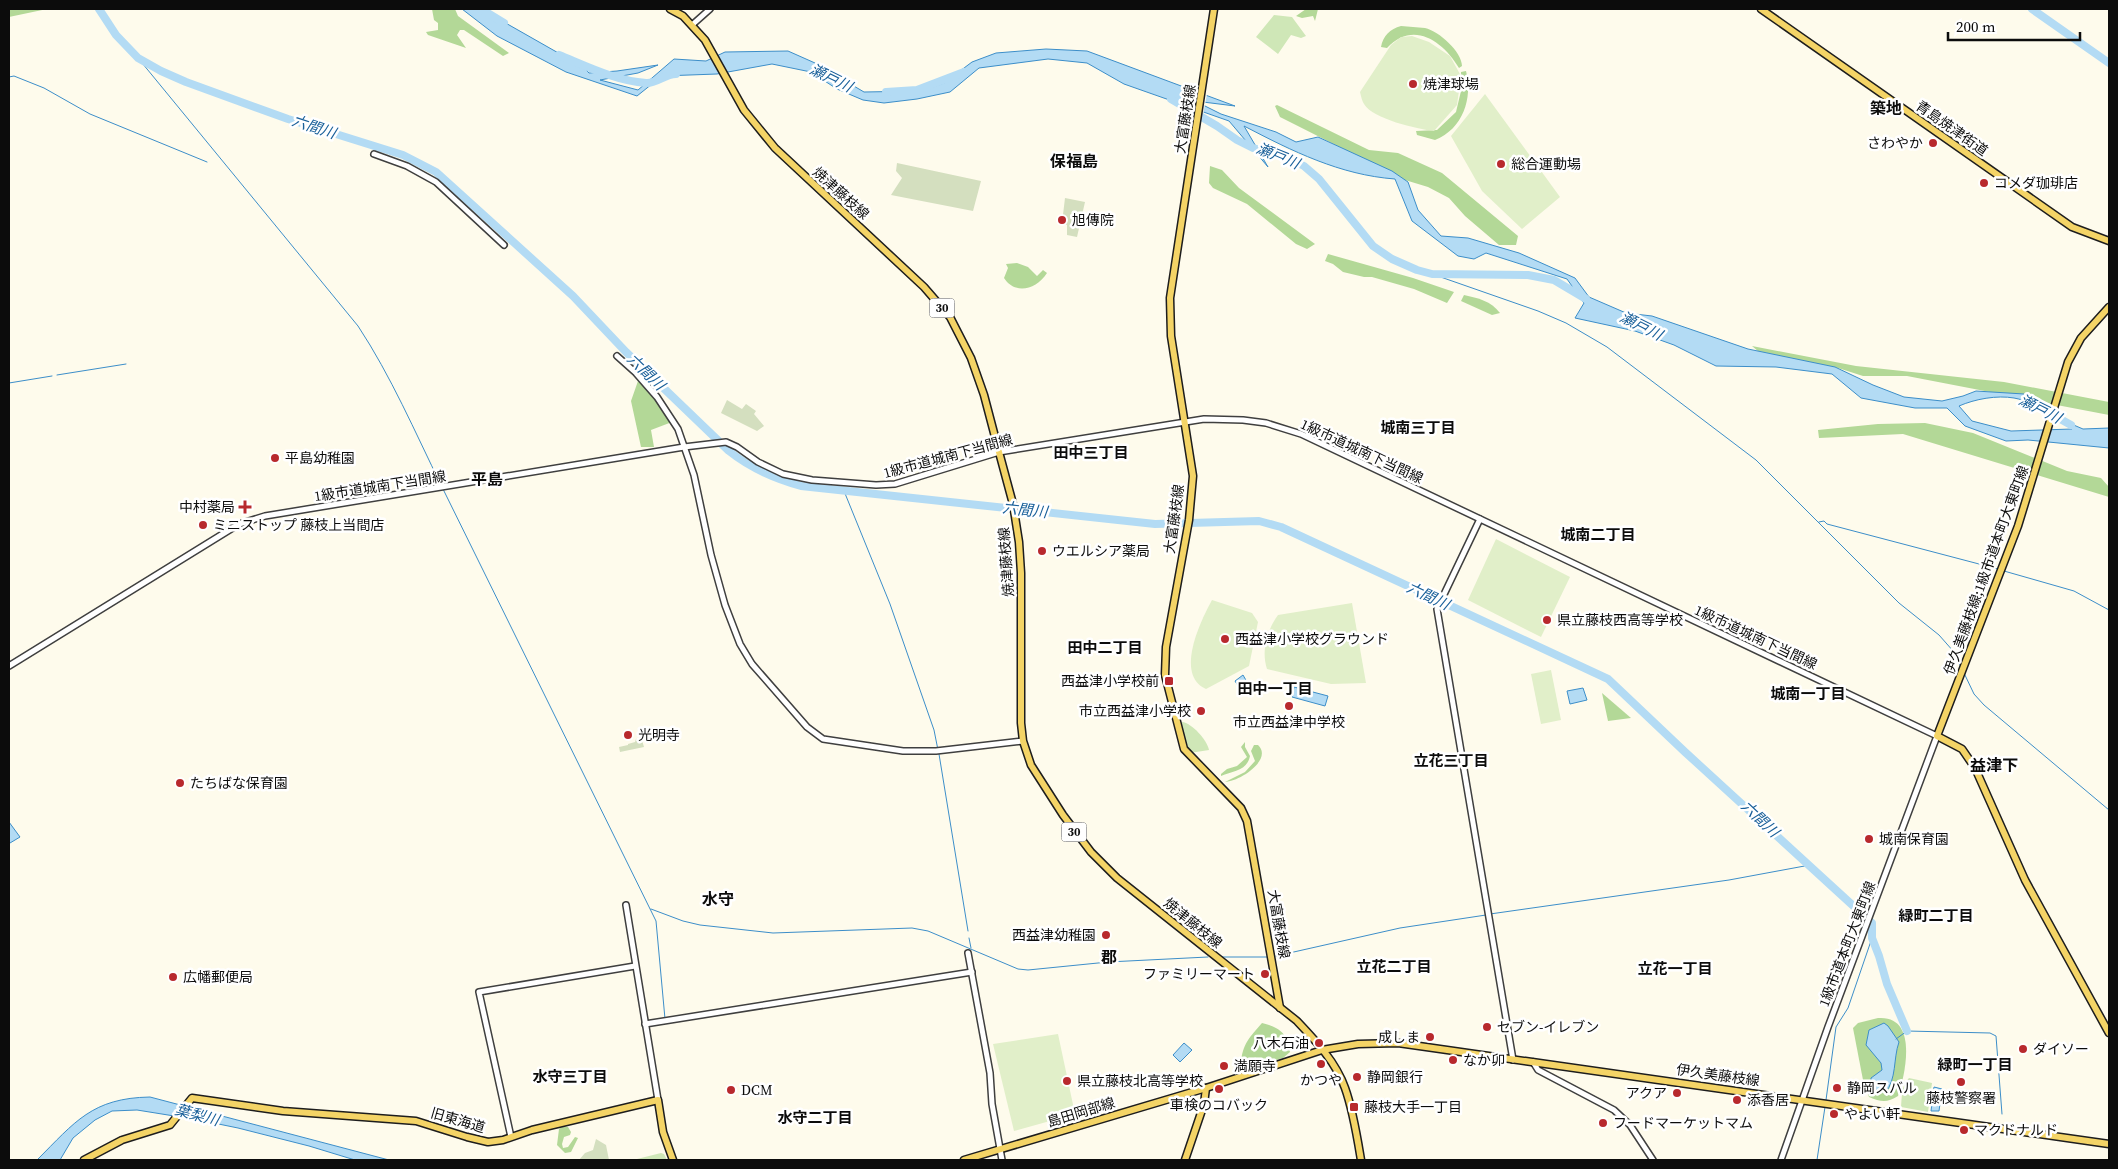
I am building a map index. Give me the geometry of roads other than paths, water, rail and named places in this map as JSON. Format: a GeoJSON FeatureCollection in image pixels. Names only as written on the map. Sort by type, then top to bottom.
{"type":"FeatureCollection","features":[{"type":"Feature","properties":{"kind":"main road","name":"焼津藤枝線"},"geometry":{"type":"LineString","coordinates":[[670,9],[692,25],[708,45],[744,110],[757,128],[790,164],[922,285],[950,317],[976,370],[1014,514],[1022,572],[1021,714],[1023,741],[1031,766],[1044,788],[1072,829],[1100,863],[1116,878],[1297,1021],[1322,1050]]}},
{"type":"Feature","properties":{"kind":"main road","name":"大富藤枝線"},"geometry":{"type":"LineString","coordinates":[[1214,9],[1170,298],[1171,335],[1193,476],[1188,524],[1166,647],[1165,675],[1184,749],[1240,808],[1247,820],[1280,1008]]}},
{"type":"Feature","properties":{"kind":"main road","name":"青島焼津街道"},"geometry":{"type":"LineString","coordinates":[[1761,9],[2072,227],[2109,241]]}},
{"type":"Feature","properties":{"kind":"main road","name":"伊久美藤枝線;1級市道本町大東町線"},"geometry":{"type":"LineString","coordinates":[[1937,736],[2018,526],[2068,362],[2081,338],[2109,307]]}},
{"type":"Feature","properties":{"kind":"main road"},"geometry":{"type":"LineString","coordinates":[[1937,736],[1962,749],[1975,768],[2025,880],[2109,1033]]}},
{"type":"Feature","properties":{"kind":"main road","name":"伊久美藤枝線"},"geometry":{"type":"LineString","coordinates":[[1206,1088],[1322,1050],[1358,1044],[1398,1043],[2109,1144]]}},
{"type":"Feature","properties":{"kind":"main road"},"geometry":{"type":"LineString","coordinates":[[1322,1050],[1345,1087],[1361,1160]]}},
{"type":"Feature","properties":{"kind":"main road"},"geometry":{"type":"LineString","coordinates":[[1185,1160],[1204,1104],[1206,1088]]}},
{"type":"Feature","properties":{"kind":"main road","name":"島田岡部線"},"geometry":{"type":"LineString","coordinates":[[964,1160],[1206,1088]]}},
{"type":"Feature","properties":{"kind":"main road","name":"旧東海道"},"geometry":{"type":"LineString","coordinates":[[84,1160],[112,1144],[140,1133],[170,1125],[192,1098],[283,1111],[406,1120],[426,1123],[467,1138],[488,1142],[658,1100]]}},
{"type":"Feature","properties":{"kind":"main road"},"geometry":{"type":"LineString","coordinates":[[658,1100],[666,1140],[673,1160]]}},
{"type":"Feature","properties":{"kind":"street"},"geometry":{"type":"LineString","coordinates":[[692,25],[710,9]]}},
{"type":"Feature","properties":{"kind":"street"},"geometry":{"type":"LineString","coordinates":[[374,154],[407,166],[436,182],[504,245]]}},
{"type":"Feature","properties":{"kind":"street"},"geometry":{"type":"LineString","coordinates":[[617,356],[636,373],[657,397],[678,429],[694,475],[724,605],[745,652],[780,697],[812,732],[823,739],[903,751],[936,751],[1023,741]]}},
{"type":"Feature","properties":{"kind":"street","name":"1級市道城南下当間線"},"geometry":{"type":"LineString","coordinates":[[9,666],[247,521],[266,516],[684,447],[726,442],[758,462],[789,475],[812,480],[876,485],[895,484],[999,452],[1217,418],[1243,420],[1283,428],[1301,434],[1937,736]]}},
{"type":"Feature","properties":{"kind":"street"},"geometry":{"type":"LineString","coordinates":[[1480,520],[1438,608],[1513,1060]]}},
{"type":"Feature","properties":{"kind":"street","name":"1級市道本町大東町線"},"geometry":{"type":"LineString","coordinates":[[1781,1160],[1828,1027],[1937,736]]}},
{"type":"Feature","properties":{"kind":"street"},"geometry":{"type":"LineString","coordinates":[[626,905],[658,1100]]}},
{"type":"Feature","properties":{"kind":"street"},"geometry":{"type":"LineString","coordinates":[[968,953],[990,1073],[997,1140],[1002,1160]]}},
{"type":"Feature","properties":{"kind":"street"},"geometry":{"type":"LineString","coordinates":[[511,1137],[479,992],[635,966]]}},
{"type":"Feature","properties":{"kind":"street"},"geometry":{"type":"LineString","coordinates":[[645,1024],[972,972]]}},
{"type":"Feature","properties":{"kind":"street"},"geometry":{"type":"LineString","coordinates":[[1533,1062],[1538,1070],[1614,1110],[1630,1125],[1653,1160]]}},
{"type":"Feature","properties":{"kind":"water"},"geometry":{"type":"Polygon","coordinates":[[[462,9],[481,9],[583,67],[589,73],[658,65],[638,73],[600,80],[638,90],[674,59],[706,61],[725,52],[788,51],[815,63],[864,92],[921,91],[944,83],[972,62],[996,53],[1046,49],[1087,51],[1235,106],[1195,101],[1221,114],[1276,132],[1296,142],[1318,137],[1392,171],[1408,182],[1418,210],[1441,236],[1468,238],[1519,253],[1575,278],[1589,297],[1626,313],[1652,316],[1748,349],[1835,367],[1904,397],[1942,401],[1976,391],[2024,394],[2034,399],[2050,413],[2050,416],[2024,401],[2007,397],[1986,398],[1959,406],[1972,421],[2011,431],[2072,429],[2062,423],[2062,420],[2083,429],[2109,428],[2109,448],[2028,440],[2006,441],[1965,426],[1947,408],[1915,408],[1861,398],[1832,374],[1776,367],[1716,366],[1674,345],[1635,331],[1575,318],[1584,303],[1567,279],[1486,253],[1474,259],[1458,256],[1412,221],[1395,179],[1355,173],[1336,167],[1298,153],[1244,126],[1268,167],[1229,121],[1124,84],[1087,63],[1048,59],[979,68],[950,92],[884,103],[863,100],[837,89],[811,72],[772,64],[717,74],[662,76],[637,96],[566,72],[497,36],[462,9]]]}},
{"type":"Feature","properties":{"kind":"water"},"geometry":{"type":"Polygon","coordinates":[[[1243,675],[1251,689],[1243,694],[1235,681],[1243,675]]]}},
{"type":"Feature","properties":{"kind":"water"},"geometry":{"type":"Polygon","coordinates":[[[1294,687],[1328,696],[1325,706],[1292,697],[1294,687]]]}},
{"type":"Feature","properties":{"kind":"water"},"geometry":{"type":"Polygon","coordinates":[[[1583,688],[1587,700],[1570,704],[1567,691],[1583,688]]]}},
{"type":"Feature","properties":{"kind":"water"},"geometry":{"type":"Polygon","coordinates":[[[9,822],[20,837],[10,843],[9,842],[9,822]]]}},
{"type":"Feature","properties":{"kind":"water"},"geometry":{"type":"Polygon","coordinates":[[[1884,1023],[1899,1042],[1893,1075],[1885,1093],[1871,1088],[1871,1078],[1882,1070],[1881,1063],[1866,1045],[1869,1030],[1884,1023]]]}},
{"type":"Feature","properties":{"kind":"water"},"geometry":{"type":"Polygon","coordinates":[[[1184,1043],[1192,1050],[1180,1062],[1173,1055],[1184,1043]]]}},
{"type":"Feature","properties":{"kind":"water"},"geometry":{"type":"Polygon","coordinates":[[[1934,1087],[1942,1089],[1939,1111],[1931,1111],[1934,1087]]]}},
{"type":"Feature","properties":{"kind":"water","name":"葉梨川"},"geometry":{"type":"Polygon","coordinates":[[[150,1097],[389,1160],[355,1160],[238,1128],[137,1110],[112,1111],[95,1120],[73,1138],[60,1160],[37,1160],[74,1124],[99,1107],[130,1098],[150,1097]]]}},
{"type":"Feature","properties":{"kind":"waterway","name":"六間川"},"geometry":{"type":"LineString","coordinates":[[99,9],[116,35],[138,58],[161,71],[288,119],[403,155],[436,172],[573,296],[626,352],[729,451],[746,463],[782,480],[801,486],[1155,524],[1259,521],[1281,527],[1608,679],[1872,923],[1872,938],[1887,984],[1907,1031]]}},
{"type":"Feature","properties":{"kind":"waterway","name":"瀬戸川"},"geometry":{"type":"LineString","coordinates":[[481,9],[504,23]]}},
{"type":"Feature","properties":{"kind":"waterway"},"geometry":{"type":"LineString","coordinates":[[2032,9],[2109,63]]}},
{"type":"Feature","properties":{"kind":"waterway","name":"瀬戸川"},"geometry":{"type":"LineString","coordinates":[[559,55],[601,72],[635,82],[650,83],[676,74]]}},
{"type":"Feature","properties":{"kind":"waterway"},"geometry":{"type":"LineString","coordinates":[[138,58],[358,326],[392,384],[441,485]]}},
{"type":"Feature","properties":{"kind":"waterway","name":"瀬戸川"},"geometry":{"type":"LineString","coordinates":[[886,92],[917,90],[964,72]]}},
{"type":"Feature","properties":{"kind":"waterway"},"geometry":{"type":"LineString","coordinates":[[9,77],[14,76],[44,88],[90,114],[207,162]]}},
{"type":"Feature","properties":{"kind":"waterway","name":"瀬戸川"},"geometry":{"type":"LineString","coordinates":[[1171,99],[1237,140],[1253,148],[1283,156],[1304,166],[1319,179],[1373,246],[1392,259],[1417,270],[1432,274],[1528,275],[1554,280],[1586,299]]}},
{"type":"Feature","properties":{"kind":"waterway"},"geometry":{"type":"LineString","coordinates":[[1432,274],[1538,311],[1566,323],[1607,347],[1756,460],[1899,603],[1939,635],[1954,652],[1961,667]]}},
{"type":"Feature","properties":{"kind":"waterway"},"geometry":{"type":"LineString","coordinates":[[57,375],[126,364]]}},
{"type":"Feature","properties":{"kind":"waterway"},"geometry":{"type":"LineString","coordinates":[[9,383],[52,376]]}},
{"type":"Feature","properties":{"kind":"waterway","name":"瀬戸川"},"geometry":{"type":"LineString","coordinates":[[2046,411],[2071,425]]}},
{"type":"Feature","properties":{"kind":"waterway"},"geometry":{"type":"LineString","coordinates":[[443,489],[656,921],[665,1019]]}},
{"type":"Feature","properties":{"kind":"waterway"},"geometry":{"type":"LineString","coordinates":[[844,491],[890,604],[934,730],[938,750]]}},
{"type":"Feature","properties":{"kind":"waterway"},"geometry":{"type":"LineString","coordinates":[[1819,522],[1824,521],[1827,524],[1998,569]]}},
{"type":"Feature","properties":{"kind":"waterway"},"geometry":{"type":"LineString","coordinates":[[2004,571],[2074,591],[2109,610]]}},
{"type":"Feature","properties":{"kind":"waterway"},"geometry":{"type":"LineString","coordinates":[[1964,673],[1974,694],[1984,705],[2109,810]]}},
{"type":"Feature","properties":{"kind":"waterway"},"geometry":{"type":"LineString","coordinates":[[939,754],[968,931]]}},
{"type":"Feature","properties":{"kind":"waterway"},"geometry":{"type":"LineString","coordinates":[[1490,914],[1729,880],[1810,865]]}},
{"type":"Feature","properties":{"kind":"waterway"},"geometry":{"type":"LineString","coordinates":[[651,909],[700,925],[773,933],[912,928],[928,931],[1018,969],[1028,970],[1108,962],[1208,957]]}},
{"type":"Feature","properties":{"kind":"waterway"},"geometry":{"type":"LineString","coordinates":[[1276,956],[1400,928],[1486,915]]}},
{"type":"Feature","properties":{"kind":"waterway"},"geometry":{"type":"LineString","coordinates":[[969,938],[971,948]]}},
{"type":"Feature","properties":{"kind":"waterway"},"geometry":{"type":"LineString","coordinates":[[1826,1100],[1836,1027],[1848,1008],[1872,938]]}},
{"type":"Feature","properties":{"kind":"waterway"},"geometry":{"type":"LineString","coordinates":[[1222,957],[1269,957]]}},
{"type":"Feature","properties":{"kind":"waterway"},"geometry":{"type":"LineString","coordinates":[[1896,1039],[1907,1031],[1990,1033],[1996,1036],[2002,1114]]}},
{"type":"Feature","properties":{"kind":"waterway"},"geometry":{"type":"LineString","coordinates":[[1817,1160],[1825,1107]]}},
{"type":"Feature","properties":{"kind":"place","name":"焼津球場"},"geometry":{"type":"Point","coordinates":[1413,84]}},
{"type":"Feature","properties":{"kind":"place","name":"さわやか"},"geometry":{"type":"Point","coordinates":[1933,143]}},
{"type":"Feature","properties":{"kind":"place","name":"総合運動場"},"geometry":{"type":"Point","coordinates":[1501,164]}},
{"type":"Feature","properties":{"kind":"place","name":"コメダ珈琲店"},"geometry":{"type":"Point","coordinates":[1984,183]}},
{"type":"Feature","properties":{"kind":"place","name":"旭傳院"},"geometry":{"type":"Point","coordinates":[1062,220]}},
{"type":"Feature","properties":{"kind":"place","name":"平島幼稚園"},"geometry":{"type":"Point","coordinates":[275,458]}},
{"type":"Feature","properties":{"kind":"place","name":"中村薬局"},"geometry":{"type":"Point","coordinates":[245,507]}},
{"type":"Feature","properties":{"kind":"place","name":"ミニストップ 藤枝上当間店"},"geometry":{"type":"Point","coordinates":[203,525]}},
{"type":"Feature","properties":{"kind":"place","name":"ウエルシア薬局"},"geometry":{"type":"Point","coordinates":[1042,551]}},
{"type":"Feature","properties":{"kind":"place","name":"県立藤枝西高等学校"},"geometry":{"type":"Point","coordinates":[1547,620]}},
{"type":"Feature","properties":{"kind":"place","name":"西益津小学校グラウンド"},"geometry":{"type":"Point","coordinates":[1225,639]}},
{"type":"Feature","properties":{"kind":"place","name":"西益津小学校前"},"geometry":{"type":"Point","coordinates":[1169,681]}},
{"type":"Feature","properties":{"kind":"place","name":"市立西益津中学校"},"geometry":{"type":"Point","coordinates":[1289,706]}},
{"type":"Feature","properties":{"kind":"place","name":"市立西益津小学校"},"geometry":{"type":"Point","coordinates":[1201,711]}},
{"type":"Feature","properties":{"kind":"place","name":"光明寺"},"geometry":{"type":"Point","coordinates":[628,735]}},
{"type":"Feature","properties":{"kind":"place","name":"たちばな保育園"},"geometry":{"type":"Point","coordinates":[180,783]}},
{"type":"Feature","properties":{"kind":"place","name":"城南保育園"},"geometry":{"type":"Point","coordinates":[1869,839]}},
{"type":"Feature","properties":{"kind":"place","name":"西益津幼稚園"},"geometry":{"type":"Point","coordinates":[1106,935]}},
{"type":"Feature","properties":{"kind":"place","name":"ファミリーマート"},"geometry":{"type":"Point","coordinates":[1265,974]}},
{"type":"Feature","properties":{"kind":"place","name":"広幡郵便局"},"geometry":{"type":"Point","coordinates":[173,977]}},
{"type":"Feature","properties":{"kind":"place","name":"セブン-イレブン"},"geometry":{"type":"Point","coordinates":[1487,1027]}},
{"type":"Feature","properties":{"kind":"place","name":"成しま"},"geometry":{"type":"Point","coordinates":[1430,1037]}},
{"type":"Feature","properties":{"kind":"place","name":"八木石油"},"geometry":{"type":"Point","coordinates":[1319,1043]}},
{"type":"Feature","properties":{"kind":"place","name":"ダイソー"},"geometry":{"type":"Point","coordinates":[2023,1049]}},
{"type":"Feature","properties":{"kind":"place","name":"なか卯"},"geometry":{"type":"Point","coordinates":[1453,1060]}},
{"type":"Feature","properties":{"kind":"place","name":"かつや"},"geometry":{"type":"Point","coordinates":[1321,1064]}},
{"type":"Feature","properties":{"kind":"place","name":"満願寺"},"geometry":{"type":"Point","coordinates":[1224,1066]}},
{"type":"Feature","properties":{"kind":"place","name":"静岡銀行"},"geometry":{"type":"Point","coordinates":[1357,1077]}},
{"type":"Feature","properties":{"kind":"place","name":"県立藤枝北高等学校"},"geometry":{"type":"Point","coordinates":[1067,1081]}},
{"type":"Feature","properties":{"kind":"place","name":"藤枝警察署"},"geometry":{"type":"Point","coordinates":[1961,1082]}},
{"type":"Feature","properties":{"kind":"place","name":"静岡スバル"},"geometry":{"type":"Point","coordinates":[1837,1088]}},
{"type":"Feature","properties":{"kind":"place","name":"車検のコバック"},"geometry":{"type":"Point","coordinates":[1219,1089]}},
{"type":"Feature","properties":{"kind":"place","name":"DCM"},"geometry":{"type":"Point","coordinates":[731,1090]}},
{"type":"Feature","properties":{"kind":"place","name":"アクア"},"geometry":{"type":"Point","coordinates":[1677,1093]}},
{"type":"Feature","properties":{"kind":"place","name":"添香居"},"geometry":{"type":"Point","coordinates":[1737,1100]}},
{"type":"Feature","properties":{"kind":"place","name":"藤枝大手一丁目"},"geometry":{"type":"Point","coordinates":[1354,1107]}},
{"type":"Feature","properties":{"kind":"place","name":"やよい軒"},"geometry":{"type":"Point","coordinates":[1834,1114]}},
{"type":"Feature","properties":{"kind":"place","name":"フードマーケットマム"},"geometry":{"type":"Point","coordinates":[1603,1123]}},
{"type":"Feature","properties":{"kind":"place","name":"マクドナルド"},"geometry":{"type":"Point","coordinates":[1964,1130]}},
{"type":"Feature","properties":{"kind":"district","name":"築地"},"geometry":{"type":"Point","coordinates":[1886,108]}},
{"type":"Feature","properties":{"kind":"district","name":"保福島"},"geometry":{"type":"Point","coordinates":[1074,161]}},
{"type":"Feature","properties":{"kind":"district","name":"城南三丁目"},"geometry":{"type":"Point","coordinates":[1418,428]}},
{"type":"Feature","properties":{"kind":"district","name":"田中三丁目"},"geometry":{"type":"Point","coordinates":[1091,453]}},
{"type":"Feature","properties":{"kind":"district","name":"平島"},"geometry":{"type":"Point","coordinates":[487,479]}},
{"type":"Feature","properties":{"kind":"district","name":"城南二丁目"},"geometry":{"type":"Point","coordinates":[1598,535]}},
{"type":"Feature","properties":{"kind":"district","name":"田中二丁目"},"geometry":{"type":"Point","coordinates":[1105,648]}},
{"type":"Feature","properties":{"kind":"district","name":"田中一丁目"},"geometry":{"type":"Point","coordinates":[1275,689]}},
{"type":"Feature","properties":{"kind":"district","name":"城南一丁目"},"geometry":{"type":"Point","coordinates":[1808,694]}},
{"type":"Feature","properties":{"kind":"district","name":"立花三丁目"},"geometry":{"type":"Point","coordinates":[1451,761]}},
{"type":"Feature","properties":{"kind":"district","name":"益津下"},"geometry":{"type":"Point","coordinates":[1994,765]}},
{"type":"Feature","properties":{"kind":"district","name":"水守"},"geometry":{"type":"Point","coordinates":[718,899]}},
{"type":"Feature","properties":{"kind":"district","name":"緑町二丁目"},"geometry":{"type":"Point","coordinates":[1936,916]}},
{"type":"Feature","properties":{"kind":"district","name":"郡"},"geometry":{"type":"Point","coordinates":[1109,957]}},
{"type":"Feature","properties":{"kind":"district","name":"立花二丁目"},"geometry":{"type":"Point","coordinates":[1394,967]}},
{"type":"Feature","properties":{"kind":"district","name":"立花一丁目"},"geometry":{"type":"Point","coordinates":[1675,969]}},
{"type":"Feature","properties":{"kind":"district","name":"緑町一丁目"},"geometry":{"type":"Point","coordinates":[1975,1065]}},
{"type":"Feature","properties":{"kind":"district","name":"水守三丁目"},"geometry":{"type":"Point","coordinates":[570,1077]}},
{"type":"Feature","properties":{"kind":"district","name":"水守二丁目"},"geometry":{"type":"Point","coordinates":[815,1118]}}]}
